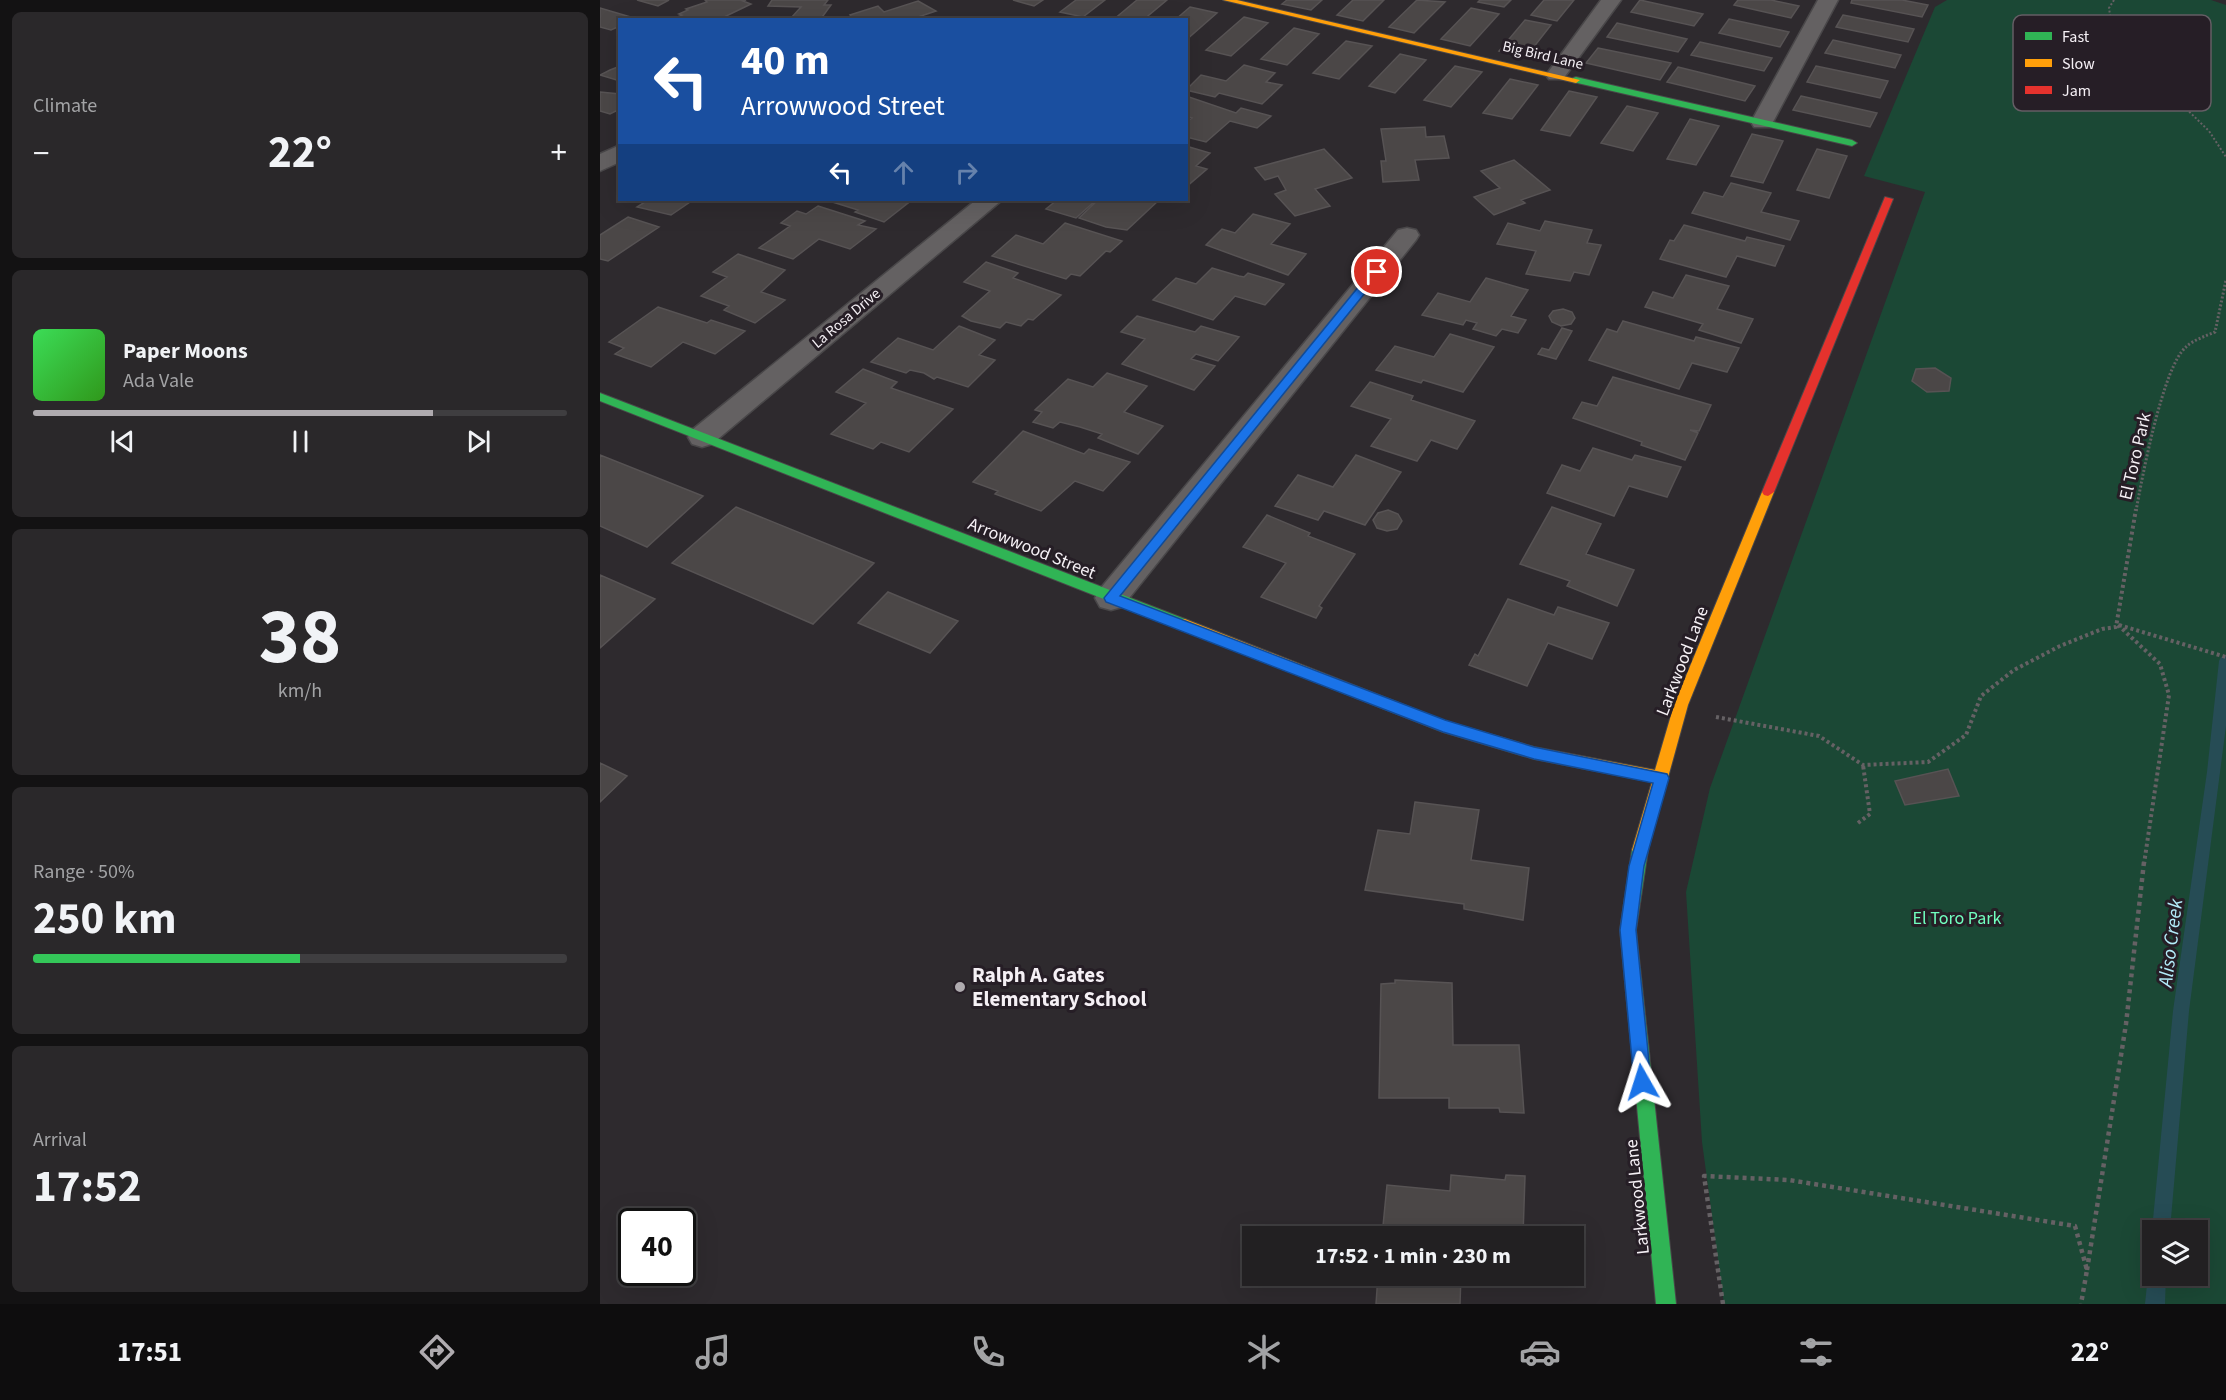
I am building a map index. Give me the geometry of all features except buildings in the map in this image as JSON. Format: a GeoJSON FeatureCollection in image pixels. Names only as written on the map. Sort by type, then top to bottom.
{"type":"FeatureCollection","features":[{"type":"Feature","properties":{"kind":"street","name":"Big Bird Lane"},"geometry":{"type":"LineString","coordinates":[[1227,0],[1852,143]]}},
{"type":"Feature","properties":{"kind":"street"},"geometry":{"type":"LineString","coordinates":[[1556,75],[1611,0]]}},
{"type":"Feature","properties":{"kind":"street"},"geometry":{"type":"LineString","coordinates":[[1762,122],[1827,0]]}},
{"type":"Feature","properties":{"kind":"street"},"geometry":{"type":"LineString","coordinates":[[600,164],[618,153]]}},
{"type":"Feature","properties":{"kind":"street","name":"Larkwood Lane"},"geometry":{"type":"LineString","coordinates":[[1666,1304],[1628,930],[1636,866],[1681,705],[1888,199]]}},
{"type":"Feature","properties":{"kind":"street","name":"La Rosa Drive"},"geometry":{"type":"LineString","coordinates":[[702,437],[989,201]]}},
{"type":"Feature","properties":{"kind":"street"},"geometry":{"type":"LineString","coordinates":[[1111,598],[1407,235]]}},
{"type":"Feature","properties":{"kind":"street","name":"Arrowwood Street"},"geometry":{"type":"LineString","coordinates":[[600,397],[1443,726],[1534,753],[1662,778]]}},
{"type":"Feature","properties":{"kind":"path"},"geometry":{"type":"LineString","coordinates":[[2110,15],[2109,8],[2114,0]]}},
{"type":"Feature","properties":{"kind":"path"},"geometry":{"type":"LineString","coordinates":[[2189,111],[2209,131],[2226,157]]}},
{"type":"Feature","properties":{"kind":"path","name":"El Toro Park"},"geometry":{"type":"LineString","coordinates":[[2118,625],[2117,618],[2145,458],[2168,381],[2185,347],[2215,332],[2226,280]]}},
{"type":"Feature","properties":{"kind":"path"},"geometry":{"type":"LineString","coordinates":[[1681,705],[1721,718],[1727,717],[1819,736],[1863,765],[1928,762],[1966,735],[1981,696],[2014,670],[2060,646],[2118,625],[2226,657]]}},
{"type":"Feature","properties":{"kind":"path"},"geometry":{"type":"LineString","coordinates":[[2081,1304],[2126,1024],[2140,891],[2169,695],[2160,664],[2118,625]]}},
{"type":"Feature","properties":{"kind":"path"},"geometry":{"type":"LineString","coordinates":[[1858,823],[1870,814],[1863,765]]}},
{"type":"Feature","properties":{"kind":"path"},"geometry":{"type":"LineString","coordinates":[[1723,1304],[1704,1176],[1789,1180],[2075,1226],[2087,1270]]}},
{"type":"Feature","properties":{"kind":"green space","name":"El Toro Park"},"geometry":{"type":"Polygon","coordinates":[[[1947,0],[2211,0],[2226,5],[2226,1304],[1724,1304],[1702,1142],[1686,892],[1710,788],[1925,192],[1864,176],[1935,7],[1947,0]]]}},
{"type":"Feature","properties":{"kind":"waterway","name":"Aliso Creek"},"geometry":{"type":"LineString","coordinates":[[2162,1220],[2181,1011],[2214,772],[2226,661]]}},
{"type":"Feature","properties":{"kind":"waterway","name":"Aliso Creek"},"geometry":{"type":"LineString","coordinates":[[2155,1304],[2156,1286]]}},
{"type":"Feature","properties":{"kind":"traffic: fast"},"geometry":{"type":"LineString","coordinates":[[1576,80],[1852,143]]}},
{"type":"Feature","properties":{"kind":"traffic: fast"},"geometry":{"type":"LineString","coordinates":[[600,397],[1180,623]]}},
{"type":"Feature","properties":{"kind":"traffic: fast"},"geometry":{"type":"LineString","coordinates":[[1640,850],[1628,930],[1666,1304]]}},
{"type":"Feature","properties":{"kind":"traffic: slow"},"geometry":{"type":"LineString","coordinates":[[1227,0],[1576,80]]}},
{"type":"Feature","properties":{"kind":"traffic: slow"},"geometry":{"type":"LineString","coordinates":[[1640,850],[1681,705],[1768,492]]}},
{"type":"Feature","properties":{"kind":"traffic: slow"},"geometry":{"type":"LineString","coordinates":[[1180,623],[1443,726],[1534,753],[1662,778]]}},
{"type":"Feature","properties":{"kind":"traffic: jam"},"geometry":{"type":"LineString","coordinates":[[1768,492],[1888,199]]}},
{"type":"Feature","properties":{"kind":"place","name":"Ralph A. Gates Elementary School"},"geometry":{"type":"Point","coordinates":[960,987]}},
{"type":"Feature","properties":{"kind":"route"},"geometry":{"type":"LineString","coordinates":[[1377,272],[1111,598],[1443,726],[1534,753],[1662,778],[1636,866],[1628,930],[1642,1082]]}}]}
